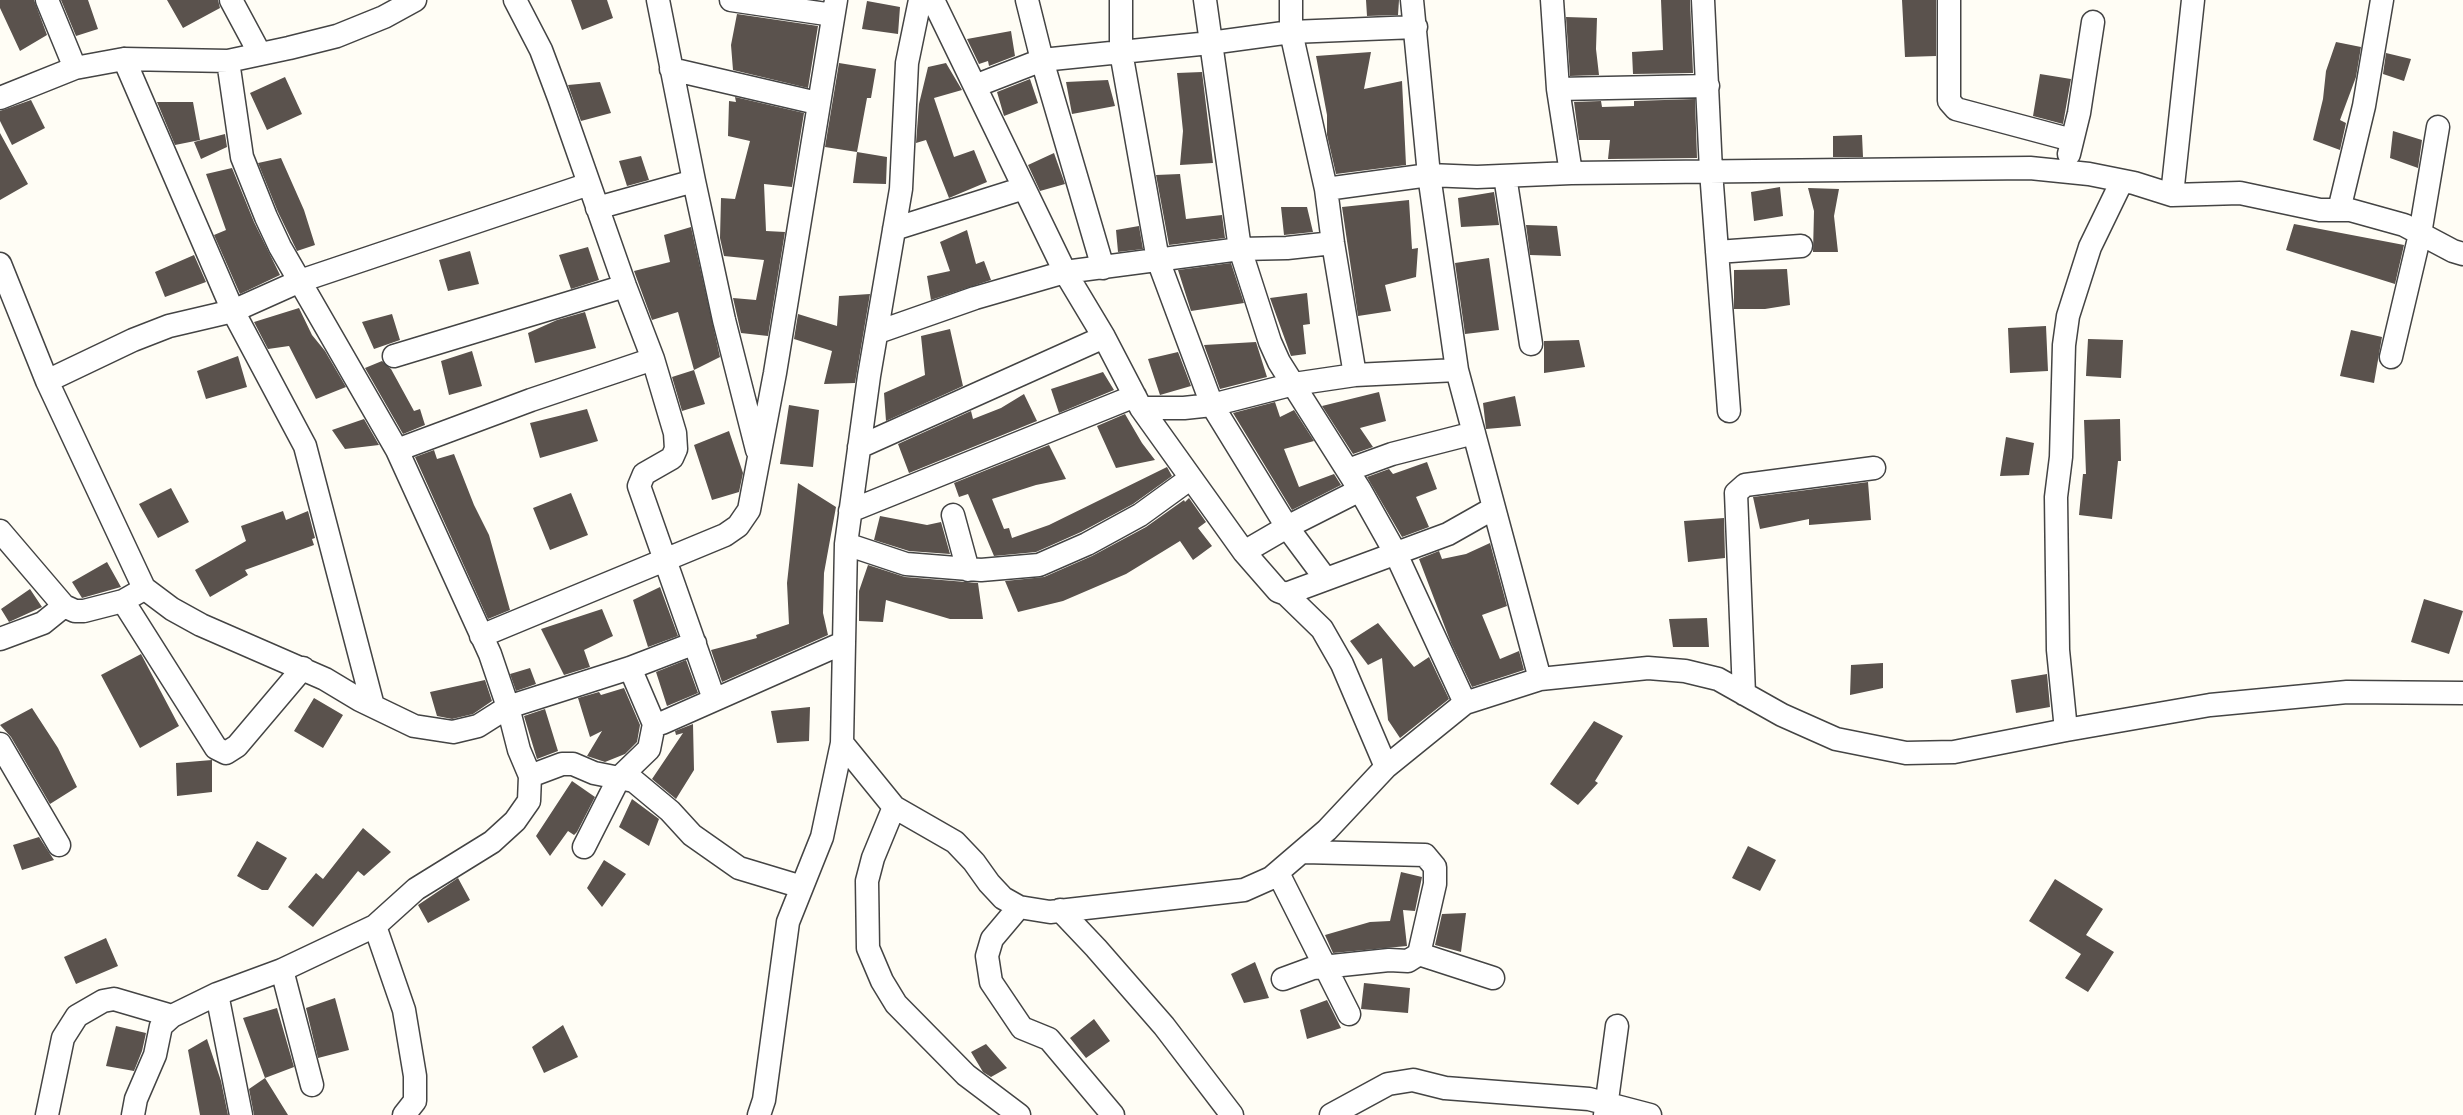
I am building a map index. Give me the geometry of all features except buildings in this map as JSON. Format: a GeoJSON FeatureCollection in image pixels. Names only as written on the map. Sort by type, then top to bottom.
{"type":"FeatureCollection","features":[{"type":"Feature","properties":{"kind":"street"},"geometry":{"type":"LineString","coordinates":[[47,0],[75,68]]}},
{"type":"Feature","properties":{"kind":"street"},"geometry":{"type":"LineString","coordinates":[[231,0],[260,54]]}},
{"type":"Feature","properties":{"kind":"street"},"geometry":{"type":"LineString","coordinates":[[0,98],[75,68],[124,59],[228,61],[337,36],[384,17],[415,0]]}},
{"type":"Feature","properties":{"kind":"street"},"geometry":{"type":"LineString","coordinates":[[515,0],[541,50],[590,184],[624,286],[653,359],[675,433],[676,449],[672,458],[644,474],[638,486],[714,699]]}},
{"type":"Feature","properties":{"kind":"street"},"geometry":{"type":"LineString","coordinates":[[658,0],[724,320],[759,459]]}},
{"type":"Feature","properties":{"kind":"street"},"geometry":{"type":"LineString","coordinates":[[481,636],[725,535],[738,526],[749,510],[834,8],[731,0]]}},
{"type":"Feature","properties":{"kind":"street"},"geometry":{"type":"LineString","coordinates":[[759,1115],[764,1100],[788,922],[822,836],[842,743],[846,544],[859,447],[901,189],[907,63],[920,0]]}},
{"type":"Feature","properties":{"kind":"street"},"geometry":{"type":"LineString","coordinates":[[933,0],[1065,272],[1104,337],[1138,402],[1244,552],[1278,591],[1286,594],[1322,629],[1342,664],[1386,767]]}},
{"type":"Feature","properties":{"kind":"street"},"geometry":{"type":"LineString","coordinates":[[1027,0],[1042,60],[1103,268]]}},
{"type":"Feature","properties":{"kind":"street"},"geometry":{"type":"LineString","coordinates":[[1121,0],[1121,52],[1158,260],[1212,405],[1287,527],[1325,578]]}},
{"type":"Feature","properties":{"kind":"street"},"geometry":{"type":"LineString","coordinates":[[1205,0],[1240,249],[1270,342],[1360,490],[1396,554],[1465,703]]}},
{"type":"Feature","properties":{"kind":"street"},"geometry":{"type":"LineString","coordinates":[[1291,0],[1291,32],[1326,189],[1355,375]]}},
{"type":"Feature","properties":{"kind":"street"},"geometry":{"type":"LineString","coordinates":[[1412,0],[1429,175],[1457,370],[1540,679]]}},
{"type":"Feature","properties":{"kind":"street"},"geometry":{"type":"LineString","coordinates":[[1552,0],[1558,90],[1571,173]]}},
{"type":"Feature","properties":{"kind":"street"},"geometry":{"type":"LineString","coordinates":[[1703,0],[1711,171],[1729,411]]}},
{"type":"Feature","properties":{"kind":"street"},"geometry":{"type":"LineString","coordinates":[[1949,0],[1949,101],[1956,109],[2072,140]]}},
{"type":"Feature","properties":{"kind":"street"},"geometry":{"type":"LineString","coordinates":[[2172,194],[2193,0]]}},
{"type":"Feature","properties":{"kind":"street"},"geometry":{"type":"LineString","coordinates":[[2339,210],[2364,106],[2382,0]]}},
{"type":"Feature","properties":{"kind":"street"},"geometry":{"type":"LineString","coordinates":[[2065,172],[2079,113],[2093,22]]}},
{"type":"Feature","properties":{"kind":"street"},"geometry":{"type":"LineString","coordinates":[[975,86],[1042,60],[1210,43],[1291,32],[1416,27]]}},
{"type":"Feature","properties":{"kind":"street"},"geometry":{"type":"LineString","coordinates":[[124,59],[233,311],[305,446],[373,706]]}},
{"type":"Feature","properties":{"kind":"street"},"geometry":{"type":"LineString","coordinates":[[133,1115],[136,1099],[155,1055],[161,1026],[172,1016],[217,994],[282,970],[375,926],[416,889],[492,842],[515,821],[529,800],[530,776],[519,750],[498,675],[481,636],[397,450],[300,282],[266,216],[242,157],[228,61]]}},
{"type":"Feature","properties":{"kind":"street"},"geometry":{"type":"LineString","coordinates":[[671,69],[817,104]]}},
{"type":"Feature","properties":{"kind":"street"},"geometry":{"type":"LineString","coordinates":[[1558,90],[1708,86]]}},
{"type":"Feature","properties":{"kind":"street"},"geometry":{"type":"LineString","coordinates":[[2391,357],[2420,234],[2438,127]]}},
{"type":"Feature","properties":{"kind":"street"},"geometry":{"type":"LineString","coordinates":[[1326,189],[1429,175],[1505,176],[1571,173],[2030,168],[2122,181],[2172,194],[2240,193],[2320,210],[2350,210],[2404,225],[2463,254]]}},
{"type":"Feature","properties":{"kind":"street"},"geometry":{"type":"LineString","coordinates":[[1505,176],[1531,344]]}},
{"type":"Feature","properties":{"kind":"street"},"geometry":{"type":"LineString","coordinates":[[597,208],[694,181]]}},
{"type":"Feature","properties":{"kind":"street"},"geometry":{"type":"LineString","coordinates":[[2066,730],[2058,650],[2056,497],[2061,457],[2064,345],[2068,316],[2090,247],[2122,181]]}},
{"type":"Feature","properties":{"kind":"street"},"geometry":{"type":"LineString","coordinates":[[47,381],[133,340],[169,326],[233,311],[300,282],[590,184]]}},
{"type":"Feature","properties":{"kind":"street"},"geometry":{"type":"LineString","coordinates":[[894,229],[1024,188]]}},
{"type":"Feature","properties":{"kind":"street"},"geometry":{"type":"LineString","coordinates":[[878,332],[975,298],[1065,272],[1240,249],[1333,243]]}},
{"type":"Feature","properties":{"kind":"street"},"geometry":{"type":"LineString","coordinates":[[1717,252],[1801,246]]}},
{"type":"Feature","properties":{"kind":"street"},"geometry":{"type":"LineString","coordinates":[[0,266],[8,304],[47,381],[144,588],[172,609],[201,625],[303,668],[414,726],[453,732],[478,726],[508,707],[630,668],[694,643]]}},
{"type":"Feature","properties":{"kind":"street"},"geometry":{"type":"LineString","coordinates":[[394,356],[624,286]]}},
{"type":"Feature","properties":{"kind":"street"},"geometry":{"type":"LineString","coordinates":[[859,447],[1104,337]]}},
{"type":"Feature","properties":{"kind":"street"},"geometry":{"type":"LineString","coordinates":[[397,450],[531,400],[653,359]]}},
{"type":"Feature","properties":{"kind":"street"},"geometry":{"type":"LineString","coordinates":[[850,511],[1138,402],[1184,408],[1212,405],[1294,384],[1355,375],[1457,370]]}},
{"type":"Feature","properties":{"kind":"street"},"geometry":{"type":"LineString","coordinates":[[1348,470],[1392,454],[1474,432]]}},
{"type":"Feature","properties":{"kind":"street"},"geometry":{"type":"LineString","coordinates":[[1744,694],[1736,493],[1745,484],[1874,468]]}},
{"type":"Feature","properties":{"kind":"street"},"geometry":{"type":"LineString","coordinates":[[846,544],[906,564],[981,570],[1039,564],[1087,544],[1140,515],[1191,478]]}},
{"type":"Feature","properties":{"kind":"street"},"geometry":{"type":"LineString","coordinates":[[1244,552],[1287,527],[1360,490]]}},
{"type":"Feature","properties":{"kind":"street"},"geometry":{"type":"LineString","coordinates":[[1286,594],[1448,534],[1494,508]]}},
{"type":"Feature","properties":{"kind":"street"},"geometry":{"type":"LineString","coordinates":[[953,515],[968,570]]}},
{"type":"Feature","properties":{"kind":"street"},"geometry":{"type":"LineString","coordinates":[[0,531],[7,555],[64,606],[75,611],[84,611],[123,601],[144,588]]}},
{"type":"Feature","properties":{"kind":"street"},"geometry":{"type":"LineString","coordinates":[[123,601],[216,748],[226,753],[237,746],[303,668]]}},
{"type":"Feature","properties":{"kind":"street"},"geometry":{"type":"LineString","coordinates":[[0,639],[43,623],[64,606]]}},
{"type":"Feature","properties":{"kind":"street"},"geometry":{"type":"LineString","coordinates":[[654,724],[662,723],[843,643]]}},
{"type":"Feature","properties":{"kind":"street"},"geometry":{"type":"LineString","coordinates":[[584,847],[619,778],[649,749],[654,724],[630,668]]}},
{"type":"Feature","properties":{"kind":"street"},"geometry":{"type":"LineString","coordinates":[[842,743],[894,807],[955,842],[1003,898],[1019,907],[1050,912],[1244,890],[1278,873],[1304,852],[1386,767],[1465,703],[1540,679],[1648,668],[1685,671],[1718,678],[1782,715],[1836,739],[1906,753],[1954,752],[2210,705],[2347,692],[2463,693]]}},
{"type":"Feature","properties":{"kind":"street"},"geometry":{"type":"LineString","coordinates":[[0,744],[59,845]]}},
{"type":"Feature","properties":{"kind":"street"},"geometry":{"type":"LineString","coordinates":[[530,776],[562,764],[573,764],[594,773],[634,781],[670,811],[692,835],[739,868],[802,887]]}},
{"type":"Feature","properties":{"kind":"street"},"geometry":{"type":"LineString","coordinates":[[894,807],[873,858],[867,881],[868,948],[882,981],[896,1004],[966,1075],[1019,1115]]}},
{"type":"Feature","properties":{"kind":"street"},"geometry":{"type":"LineString","coordinates":[[1283,979],[1313,968],[1389,960],[1408,961],[1419,954],[1435,884],[1434,867],[1424,855],[1304,852]]}},
{"type":"Feature","properties":{"kind":"street"},"geometry":{"type":"LineString","coordinates":[[1278,873],[1349,1014]]}},
{"type":"Feature","properties":{"kind":"street"},"geometry":{"type":"LineString","coordinates":[[1019,907],[992,939],[987,956],[991,982],[1022,1028],[1049,1039],[1113,1115]]}},
{"type":"Feature","properties":{"kind":"street"},"geometry":{"type":"LineString","coordinates":[[1060,910],[1164,1026],[1232,1115]]}},
{"type":"Feature","properties":{"kind":"street"},"geometry":{"type":"LineString","coordinates":[[375,926],[404,1010],[415,1076],[415,1101],[404,1115]]}},
{"type":"Feature","properties":{"kind":"street"},"geometry":{"type":"LineString","coordinates":[[1419,954],[1493,978]]}},
{"type":"Feature","properties":{"kind":"street"},"geometry":{"type":"LineString","coordinates":[[282,970],[312,1085]]}},
{"type":"Feature","properties":{"kind":"street"},"geometry":{"type":"LineString","coordinates":[[217,994],[241,1115]]}},
{"type":"Feature","properties":{"kind":"street"},"geometry":{"type":"LineString","coordinates":[[47,1115],[63,1038],[77,1016],[103,1001],[114,999],[172,1016]]}},
{"type":"Feature","properties":{"kind":"street"},"geometry":{"type":"LineString","coordinates":[[1606,1110],[1617,1026]]}},
{"type":"Feature","properties":{"kind":"street"},"geometry":{"type":"LineString","coordinates":[[1331,1115],[1388,1084],[1413,1080],[1445,1088],[1590,1099],[1606,1110],[1650,1115]]}}]}
